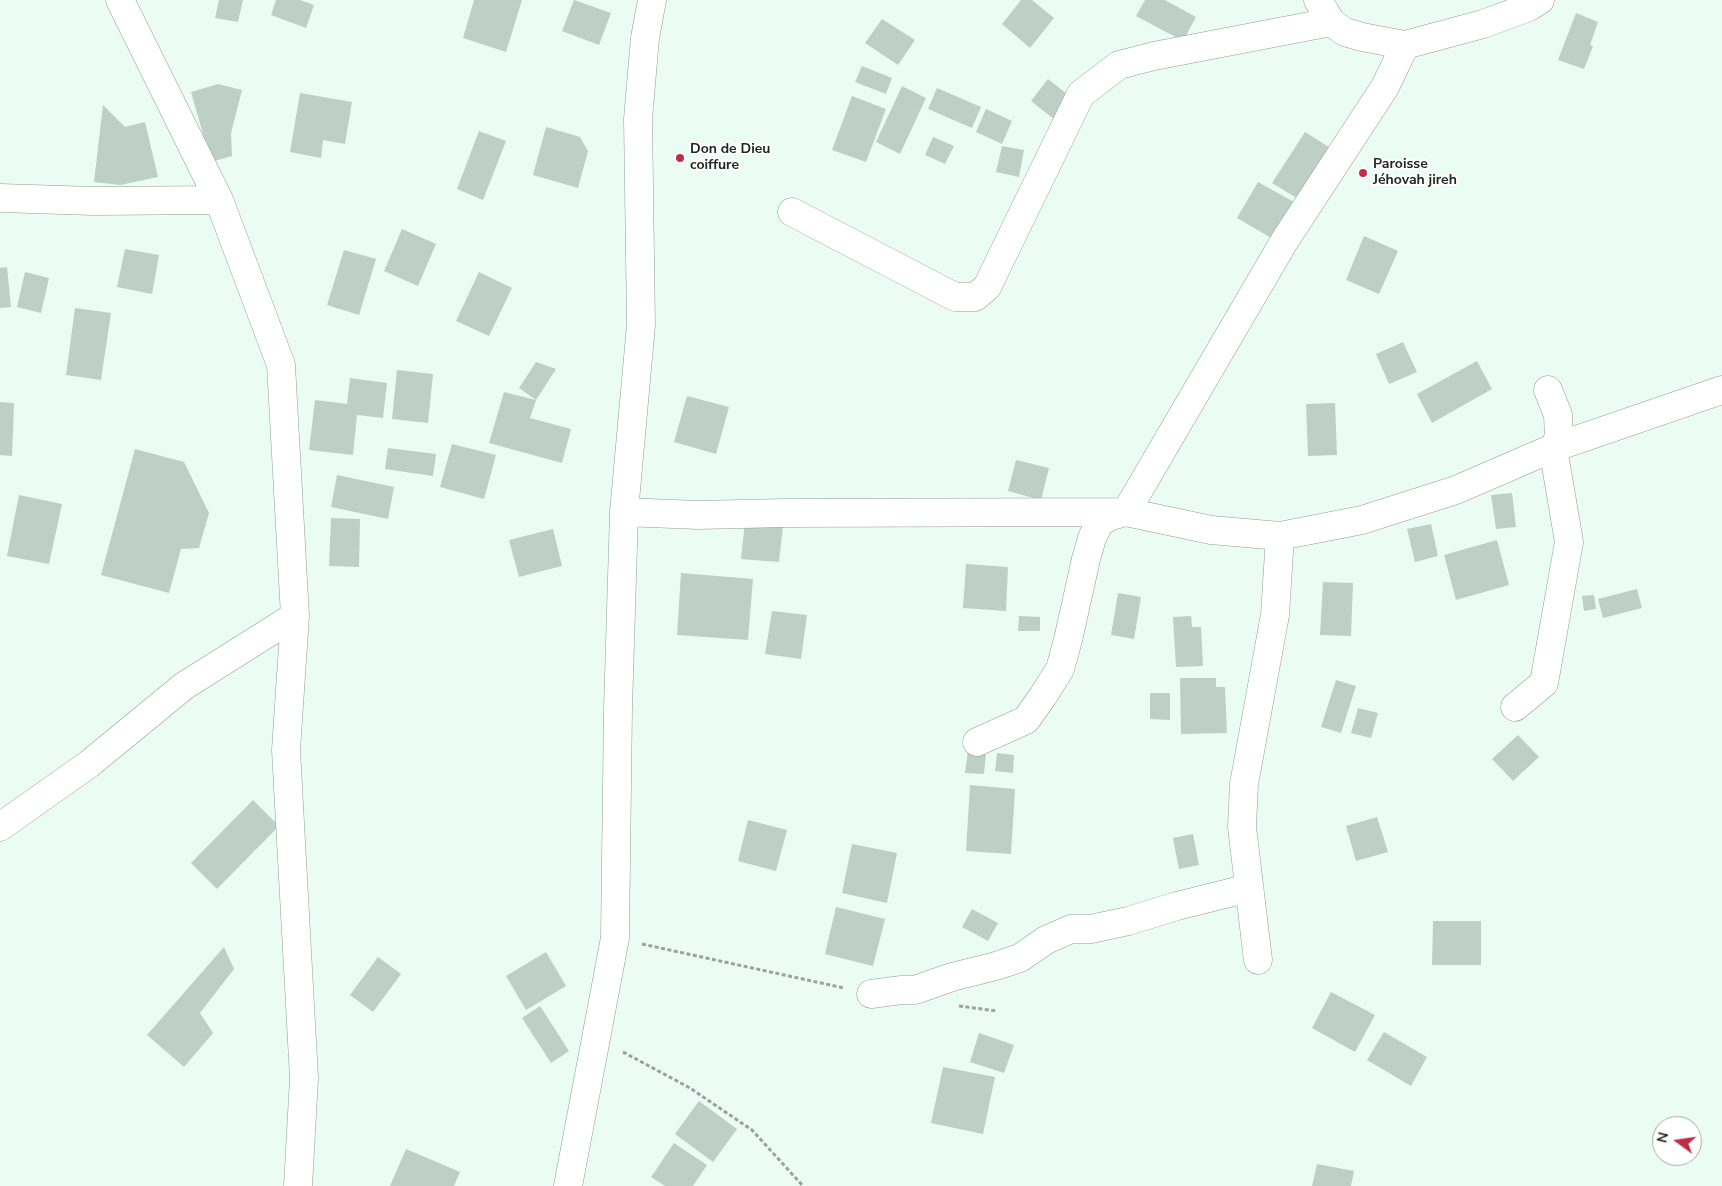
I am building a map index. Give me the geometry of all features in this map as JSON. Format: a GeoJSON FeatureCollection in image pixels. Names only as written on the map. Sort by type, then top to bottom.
{"type":"FeatureCollection","features":[{"type":"Feature","properties":{"kind":"street"},"geometry":{"type":"LineString","coordinates":[[120,0],[220,200],[281,365],[295,616],[286,750],[304,1078],[298,1186]]}},
{"type":"Feature","properties":{"kind":"street"},"geometry":{"type":"LineString","coordinates":[[568,1186],[615,938],[618,709],[624,512],[641,325],[638,119],[645,38],[652,0]]}},
{"type":"Feature","properties":{"kind":"street"},"geometry":{"type":"LineString","coordinates":[[792,212],[955,297],[975,297],[987,287],[1080,94],[1119,65],[1324,11],[1345,32],[1405,45],[1483,24],[1540,0]]}},
{"type":"Feature","properties":{"kind":"street"},"geometry":{"type":"LineString","coordinates":[[977,742],[1026,720],[1060,669],[1086,560],[1092,538],[1100,522],[1111,516],[1126,512],[1285,240],[1385,87],[1405,45]]}},
{"type":"Feature","properties":{"kind":"street"},"geometry":{"type":"LineString","coordinates":[[0,198],[94,201],[220,200]]}},
{"type":"Feature","properties":{"kind":"street"},"geometry":{"type":"LineString","coordinates":[[1515,707],[1544,682],[1569,542],[1553,448],[1559,438],[1558,415],[1548,390]]}},
{"type":"Feature","properties":{"kind":"street"},"geometry":{"type":"LineString","coordinates":[[624,512],[698,515],[1126,512],[1211,530],[1280,536],[1362,520],[1456,490],[1553,448],[1722,390]]}},
{"type":"Feature","properties":{"kind":"street"},"geometry":{"type":"LineString","coordinates":[[1258,960],[1242,827],[1244,784],[1275,615],[1280,536]]}},
{"type":"Feature","properties":{"kind":"street"},"geometry":{"type":"LineString","coordinates":[[0,827],[89,764],[184,686],[295,616]]}},
{"type":"Feature","properties":{"kind":"street"},"geometry":{"type":"LineString","coordinates":[[871,994],[914,990],[952,977],[996,966],[1020,958],[1046,940],[1071,929],[1091,929],[1128,921],[1177,906],[1249,888]]}},
{"type":"Feature","properties":{"kind":"path"},"geometry":{"type":"LineString","coordinates":[[615,938],[871,994]]}},
{"type":"Feature","properties":{"kind":"path"},"geometry":{"type":"LineString","coordinates":[[958,1006],[997,1011]]}},
{"type":"Feature","properties":{"kind":"path"},"geometry":{"type":"LineString","coordinates":[[596,1038],[690,1088],[752,1130],[803,1186]]}},
{"type":"Feature","properties":{"kind":"building"},"geometry":{"type":"Polygon","coordinates":[[[219,0],[243,0],[238,22],[215,18],[219,0]]]}},
{"type":"Feature","properties":{"kind":"building"},"geometry":{"type":"Polygon","coordinates":[[[276,0],[300,0],[314,5],[306,28],[271,15],[276,0]]]}},
{"type":"Feature","properties":{"kind":"building"},"geometry":{"type":"Polygon","coordinates":[[[474,0],[522,0],[506,52],[463,38],[474,0]]]}},
{"type":"Feature","properties":{"kind":"building"},"geometry":{"type":"Polygon","coordinates":[[[574,0],[611,13],[599,45],[562,31],[574,0]]]}},
{"type":"Feature","properties":{"kind":"building"},"geometry":{"type":"Polygon","coordinates":[[[1021,0],[1032,0],[1054,18],[1030,48],[1002,24],[1021,0]]]}},
{"type":"Feature","properties":{"kind":"building"},"geometry":{"type":"Polygon","coordinates":[[[1145,0],[1165,0],[1196,17],[1183,41],[1136,16],[1145,0]]]}},
{"type":"Feature","properties":{"kind":"building"},"geometry":{"type":"Polygon","coordinates":[[[1576,13],[1598,22],[1590,45],[1593,46],[1584,69],[1558,60],[1576,13]]]}},
{"type":"Feature","properties":{"kind":"building"},"geometry":{"type":"Polygon","coordinates":[[[882,19],[915,40],[898,65],[865,43],[882,19]]]}},
{"type":"Feature","properties":{"kind":"building"},"geometry":{"type":"Polygon","coordinates":[[[862,66],[892,78],[886,94],[855,82],[862,66]]]}},
{"type":"Feature","properties":{"kind":"building"},"geometry":{"type":"Polygon","coordinates":[[[1048,79],[1072,98],[1055,120],[1031,101],[1048,79]]]}},
{"type":"Feature","properties":{"kind":"building"},"geometry":{"type":"Polygon","coordinates":[[[218,84],[242,90],[231,133],[232,156],[211,162],[191,92],[218,84]]]}},
{"type":"Feature","properties":{"kind":"building"},"geometry":{"type":"Polygon","coordinates":[[[902,86],[926,98],[900,154],[876,142],[902,86]]]}},
{"type":"Feature","properties":{"kind":"building"},"geometry":{"type":"Polygon","coordinates":[[[937,88],[981,107],[972,128],[928,109],[937,88]]]}},
{"type":"Feature","properties":{"kind":"building"},"geometry":{"type":"Polygon","coordinates":[[[300,93],[352,102],[345,144],[323,140],[321,158],[290,152],[300,93]]]}},
{"type":"Feature","properties":{"kind":"building"},"geometry":{"type":"Polygon","coordinates":[[[852,96],[886,109],[866,162],[832,150],[852,96]]]}},
{"type":"Feature","properties":{"kind":"building"},"geometry":{"type":"Polygon","coordinates":[[[103,105],[125,127],[145,122],[158,177],[120,185],[94,182],[103,105]]]}},
{"type":"Feature","properties":{"kind":"building"},"geometry":{"type":"Polygon","coordinates":[[[986,109],[1012,121],[1002,144],[976,132],[986,109]]]}},
{"type":"Feature","properties":{"kind":"building"},"geometry":{"type":"Polygon","coordinates":[[[546,127],[580,137],[588,151],[578,188],[533,175],[546,127]]]}},
{"type":"Feature","properties":{"kind":"building"},"geometry":{"type":"Polygon","coordinates":[[[479,131],[506,141],[483,200],[457,189],[479,131]]]}},
{"type":"Feature","properties":{"kind":"building"},"geometry":{"type":"Polygon","coordinates":[[[1305,132],[1332,149],[1300,200],[1272,183],[1305,132]]]}},
{"type":"Feature","properties":{"kind":"building"},"geometry":{"type":"Polygon","coordinates":[[[933,137],[954,146],[945,164],[925,155],[933,137]]]}},
{"type":"Feature","properties":{"kind":"building"},"geometry":{"type":"Polygon","coordinates":[[[1002,146],[1024,150],[1019,177],[996,172],[1002,146]]]}},
{"type":"Feature","properties":{"kind":"building"},"geometry":{"type":"Polygon","coordinates":[[[1258,182],[1294,202],[1273,239],[1237,218],[1258,182]]]}},
{"type":"Feature","properties":{"kind":"building"},"geometry":{"type":"Polygon","coordinates":[[[402,229],[436,244],[418,286],[384,271],[402,229]]]}},
{"type":"Feature","properties":{"kind":"building"},"geometry":{"type":"Polygon","coordinates":[[[1364,236],[1398,251],[1379,294],[1346,280],[1364,236]]]}},
{"type":"Feature","properties":{"kind":"building"},"geometry":{"type":"Polygon","coordinates":[[[125,249],[159,255],[152,294],[117,287],[125,249]]]}},
{"type":"Feature","properties":{"kind":"building"},"geometry":{"type":"Polygon","coordinates":[[[344,250],[376,259],[359,315],[327,305],[344,250]]]}},
{"type":"Feature","properties":{"kind":"building"},"geometry":{"type":"Polygon","coordinates":[[[7,267],[11,307],[0,308],[0,268],[7,267]]]}},
{"type":"Feature","properties":{"kind":"building"},"geometry":{"type":"Polygon","coordinates":[[[25,272],[49,278],[41,313],[17,307],[25,272]]]}},
{"type":"Feature","properties":{"kind":"building"},"geometry":{"type":"Polygon","coordinates":[[[479,272],[512,288],[489,336],[456,321],[479,272]]]}},
{"type":"Feature","properties":{"kind":"building"},"geometry":{"type":"Polygon","coordinates":[[[75,308],[111,313],[101,380],[66,375],[75,308]]]}},
{"type":"Feature","properties":{"kind":"building"},"geometry":{"type":"Polygon","coordinates":[[[1403,342],[1417,372],[1389,384],[1376,354],[1403,342]]]}},
{"type":"Feature","properties":{"kind":"building"},"geometry":{"type":"Polygon","coordinates":[[[1477,361],[1492,389],[1432,423],[1417,394],[1477,361]]]}},
{"type":"Feature","properties":{"kind":"building"},"geometry":{"type":"Polygon","coordinates":[[[536,362],[556,369],[536,400],[519,388],[536,362]]]}},
{"type":"Feature","properties":{"kind":"building"},"geometry":{"type":"Polygon","coordinates":[[[397,370],[433,374],[428,423],[392,419],[397,370]]]}},
{"type":"Feature","properties":{"kind":"building"},"geometry":{"type":"Polygon","coordinates":[[[350,378],[387,383],[383,418],[357,415],[353,455],[309,450],[315,400],[347,404],[350,378]]]}},
{"type":"Feature","properties":{"kind":"building"},"geometry":{"type":"Polygon","coordinates":[[[504,392],[536,400],[530,418],[571,429],[562,463],[489,443],[504,392]]]}},
{"type":"Feature","properties":{"kind":"building"},"geometry":{"type":"Polygon","coordinates":[[[687,396],[729,407],[716,454],[674,442],[687,396]]]}},
{"type":"Feature","properties":{"kind":"building"},"geometry":{"type":"Polygon","coordinates":[[[0,402],[14,403],[12,456],[0,455],[0,402]]]}},
{"type":"Feature","properties":{"kind":"building"},"geometry":{"type":"Polygon","coordinates":[[[1335,403],[1337,455],[1308,456],[1306,404],[1335,403]]]}},
{"type":"Feature","properties":{"kind":"building"},"geometry":{"type":"Polygon","coordinates":[[[452,444],[496,455],[484,499],[440,487],[452,444]]]}},
{"type":"Feature","properties":{"kind":"building"},"geometry":{"type":"Polygon","coordinates":[[[388,448],[436,454],[433,476],[385,469],[388,448]]]}},
{"type":"Feature","properties":{"kind":"building"},"geometry":{"type":"Polygon","coordinates":[[[135,449],[184,462],[209,513],[199,548],[181,549],[169,593],[101,575],[135,449]]]}},
{"type":"Feature","properties":{"kind":"building"},"geometry":{"type":"Polygon","coordinates":[[[1016,460],[1049,468],[1041,500],[1008,491],[1016,460]]]}},
{"type":"Feature","properties":{"kind":"building"},"geometry":{"type":"Polygon","coordinates":[[[337,475],[394,487],[388,519],[331,507],[337,475]]]}},
{"type":"Feature","properties":{"kind":"building"},"geometry":{"type":"Polygon","coordinates":[[[1512,493],[1516,527],[1496,529],[1491,495],[1512,493]]]}},
{"type":"Feature","properties":{"kind":"building"},"geometry":{"type":"Polygon","coordinates":[[[19,495],[62,504],[49,564],[7,556],[19,495]]]}},
{"type":"Feature","properties":{"kind":"building"},"geometry":{"type":"Polygon","coordinates":[[[331,518],[360,519],[359,567],[329,566],[331,518]]]}},
{"type":"Feature","properties":{"kind":"building"},"geometry":{"type":"Polygon","coordinates":[[[745,522],[783,525],[779,562],[741,559],[745,522]]]}},
{"type":"Feature","properties":{"kind":"building"},"geometry":{"type":"Polygon","coordinates":[[[1431,524],[1438,556],[1415,562],[1407,529],[1431,524]]]}},
{"type":"Feature","properties":{"kind":"building"},"geometry":{"type":"Polygon","coordinates":[[[553,529],[562,566],[519,577],[509,540],[553,529]]]}},
{"type":"Feature","properties":{"kind":"building"},"geometry":{"type":"Polygon","coordinates":[[[1497,540],[1509,585],[1456,600],[1444,555],[1497,540]]]}},
{"type":"Feature","properties":{"kind":"building"},"geometry":{"type":"Polygon","coordinates":[[[966,564],[1008,567],[1006,611],[963,608],[966,564]]]}},
{"type":"Feature","properties":{"kind":"building"},"geometry":{"type":"Polygon","coordinates":[[[681,573],[753,579],[748,640],[677,635],[681,573]]]}},
{"type":"Feature","properties":{"kind":"building"},"geometry":{"type":"Polygon","coordinates":[[[1323,582],[1353,583],[1351,636],[1320,635],[1323,582]]]}},
{"type":"Feature","properties":{"kind":"building"},"geometry":{"type":"Polygon","coordinates":[[[1637,589],[1642,608],[1603,618],[1598,599],[1637,589]]]}},
{"type":"Feature","properties":{"kind":"building"},"geometry":{"type":"Polygon","coordinates":[[[1118,593],[1141,597],[1134,639],[1111,635],[1118,593]]]}},
{"type":"Feature","properties":{"kind":"building"},"geometry":{"type":"Polygon","coordinates":[[[1594,595],[1596,609],[1584,611],[1582,596],[1594,595]]]}},
{"type":"Feature","properties":{"kind":"building"},"geometry":{"type":"Polygon","coordinates":[[[772,611],[807,615],[801,659],[765,654],[772,611]]]}},
{"type":"Feature","properties":{"kind":"building"},"geometry":{"type":"Polygon","coordinates":[[[1019,616],[1040,617],[1040,631],[1018,631],[1019,616]]]}},
{"type":"Feature","properties":{"kind":"building"},"geometry":{"type":"Polygon","coordinates":[[[1191,616],[1192,627],[1201,627],[1203,666],[1176,667],[1173,617],[1191,616]]]}},
{"type":"Feature","properties":{"kind":"building"},"geometry":{"type":"Polygon","coordinates":[[[1180,678],[1216,678],[1216,687],[1225,687],[1227,733],[1181,734],[1180,678]]]}},
{"type":"Feature","properties":{"kind":"building"},"geometry":{"type":"Polygon","coordinates":[[[1336,680],[1356,686],[1341,733],[1321,727],[1336,680]]]}},
{"type":"Feature","properties":{"kind":"building"},"geometry":{"type":"Polygon","coordinates":[[[1150,693],[1170,693],[1170,720],[1150,719],[1150,693]]]}},
{"type":"Feature","properties":{"kind":"building"},"geometry":{"type":"Polygon","coordinates":[[[1358,708],[1378,713],[1371,738],[1351,733],[1358,708]]]}},
{"type":"Feature","properties":{"kind":"building"},"geometry":{"type":"Polygon","coordinates":[[[1518,735],[1539,757],[1513,781],[1492,759],[1518,735]]]}},
{"type":"Feature","properties":{"kind":"building"},"geometry":{"type":"Polygon","coordinates":[[[968,751],[986,753],[984,774],[965,773],[968,751]]]}},
{"type":"Feature","properties":{"kind":"building"},"geometry":{"type":"Polygon","coordinates":[[[997,753],[1014,755],[1013,773],[995,771],[997,753]]]}},
{"type":"Feature","properties":{"kind":"building"},"geometry":{"type":"Polygon","coordinates":[[[970,785],[1015,789],[1011,854],[966,851],[970,785]]]}},
{"type":"Feature","properties":{"kind":"building"},"geometry":{"type":"Polygon","coordinates":[[[253,800],[279,826],[217,889],[191,863],[253,800]]]}},
{"type":"Feature","properties":{"kind":"building"},"geometry":{"type":"Polygon","coordinates":[[[1377,817],[1388,852],[1356,861],[1346,826],[1377,817]]]}},
{"type":"Feature","properties":{"kind":"building"},"geometry":{"type":"Polygon","coordinates":[[[748,820],[787,830],[776,871],[738,861],[748,820]]]}},
{"type":"Feature","properties":{"kind":"building"},"geometry":{"type":"Polygon","coordinates":[[[1193,834],[1199,865],[1179,869],[1173,838],[1193,834]]]}},
{"type":"Feature","properties":{"kind":"building"},"geometry":{"type":"Polygon","coordinates":[[[852,844],[897,853],[887,903],[842,893],[852,844]]]}},
{"type":"Feature","properties":{"kind":"building"},"geometry":{"type":"Polygon","coordinates":[[[836,907],[885,919],[873,966],[825,954],[836,907]]]}},
{"type":"Feature","properties":{"kind":"building"},"geometry":{"type":"Polygon","coordinates":[[[972,909],[998,923],[988,941],[962,927],[972,909]]]}},
{"type":"Feature","properties":{"kind":"building"},"geometry":{"type":"Polygon","coordinates":[[[1433,921],[1481,921],[1481,965],[1432,965],[1433,921]]]}},
{"type":"Feature","properties":{"kind":"building"},"geometry":{"type":"Polygon","coordinates":[[[224,947],[234,969],[200,1013],[213,1033],[184,1067],[147,1035],[224,947]]]}},
{"type":"Feature","properties":{"kind":"building"},"geometry":{"type":"Polygon","coordinates":[[[546,952],[566,986],[526,1010],[506,976],[546,952]]]}},
{"type":"Feature","properties":{"kind":"building"},"geometry":{"type":"Polygon","coordinates":[[[378,957],[401,974],[373,1012],[350,995],[378,957]]]}},
{"type":"Feature","properties":{"kind":"building"},"geometry":{"type":"Polygon","coordinates":[[[1331,992],[1375,1015],[1355,1052],[1312,1028],[1331,992]]]}},
{"type":"Feature","properties":{"kind":"building"},"geometry":{"type":"Polygon","coordinates":[[[540,1006],[569,1051],[551,1063],[522,1018],[540,1006]]]}},
{"type":"Feature","properties":{"kind":"building"},"geometry":{"type":"Polygon","coordinates":[[[1384,1032],[1427,1057],[1411,1086],[1367,1060],[1384,1032]]]}},
{"type":"Feature","properties":{"kind":"building"},"geometry":{"type":"Polygon","coordinates":[[[979,1033],[1014,1045],[1004,1073],[970,1062],[979,1033]]]}},
{"type":"Feature","properties":{"kind":"building"},"geometry":{"type":"Polygon","coordinates":[[[943,1067],[995,1077],[983,1134],[931,1123],[943,1067]]]}},
{"type":"Feature","properties":{"kind":"building"},"geometry":{"type":"Polygon","coordinates":[[[699,1101],[737,1129],[713,1162],[675,1134],[699,1101]]]}},
{"type":"Feature","properties":{"kind":"building"},"geometry":{"type":"Polygon","coordinates":[[[674,1143],[707,1165],[693,1186],[665,1186],[651,1177],[674,1143]]]}},
{"type":"Feature","properties":{"kind":"building"},"geometry":{"type":"Polygon","coordinates":[[[406,1149],[460,1172],[454,1186],[390,1186],[406,1149]]]}},
{"type":"Feature","properties":{"kind":"building"},"geometry":{"type":"Polygon","coordinates":[[[1317,1164],[1354,1171],[1351,1186],[1312,1186],[1317,1164]]]}},
{"type":"Feature","properties":{"kind":"place","name":"Don de Dieu coiffure"},"geometry":{"type":"Point","coordinates":[680,158]}},
{"type":"Feature","properties":{"kind":"place","name":"Paroisse Jéhovah jireh"},"geometry":{"type":"Point","coordinates":[1363,173]}}]}
